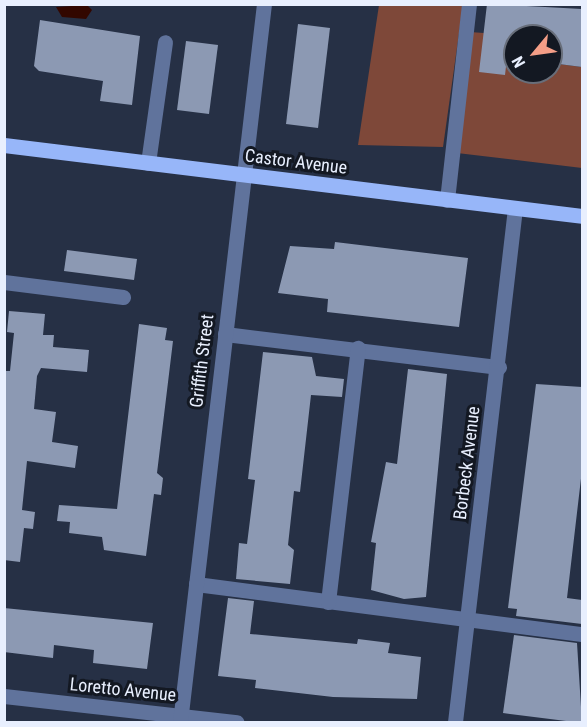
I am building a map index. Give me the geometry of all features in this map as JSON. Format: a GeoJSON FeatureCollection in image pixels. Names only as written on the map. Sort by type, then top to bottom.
{"type":"FeatureCollection","features":[{"type":"Feature","properties":{"kind":"main road","name":"Castor Avenue"},"geometry":{"type":"LineString","coordinates":[[4,145],[582,216]]}},
{"type":"Feature","properties":{"kind":"street","name":"Griffith Street"},"geometry":{"type":"LineString","coordinates":[[180,719],[264,4]]}},
{"type":"Feature","properties":{"kind":"street"},"geometry":{"type":"LineString","coordinates":[[447,200],[469,4]]}},
{"type":"Feature","properties":{"kind":"street"},"geometry":{"type":"LineString","coordinates":[[148,163],[165,42]]}},
{"type":"Feature","properties":{"kind":"street","name":"Borbeck Avenue"},"geometry":{"type":"LineString","coordinates":[[455,723],[499,367],[515,208]]}},
{"type":"Feature","properties":{"kind":"street"},"geometry":{"type":"LineString","coordinates":[[4,282],[123,297]]}},
{"type":"Feature","properties":{"kind":"street"},"geometry":{"type":"LineString","coordinates":[[225,334],[358,348],[499,367]]}},
{"type":"Feature","properties":{"kind":"street"},"geometry":{"type":"LineString","coordinates":[[328,602],[358,348]]}},
{"type":"Feature","properties":{"kind":"street"},"geometry":{"type":"LineString","coordinates":[[196,584],[467,621],[582,634]]}},
{"type":"Feature","properties":{"kind":"street","name":"Loretto Avenue"},"geometry":{"type":"LineString","coordinates":[[4,696],[180,719],[237,723]]}},
{"type":"Feature","properties":{"kind":"shaded area"},"geometry":{"type":"Polygon","coordinates":[[[87,5],[92,10],[86,19],[62,17],[56,7],[87,5]]]}},
{"type":"Feature","properties":{"kind":"shaded area"},"geometry":{"type":"Polygon","coordinates":[[[379,5],[463,5],[443,147],[358,145],[379,5]]]}},
{"type":"Feature","properties":{"kind":"shaded area"},"geometry":{"type":"Polygon","coordinates":[[[470,32],[484,33],[503,54],[503,84],[563,84],[563,65],[582,67],[582,168],[457,153],[470,32]]]}},
{"type":"Feature","properties":{"kind":"building"},"geometry":{"type":"Polygon","coordinates":[[[487,4],[582,9],[582,67],[563,65],[563,24],[503,24],[503,75],[479,72],[487,4]]]}},
{"type":"Feature","properties":{"kind":"building"},"geometry":{"type":"Polygon","coordinates":[[[40,20],[140,36],[132,105],[100,101],[103,81],[39,71],[34,66],[40,20]]]}},
{"type":"Feature","properties":{"kind":"building"},"geometry":{"type":"Polygon","coordinates":[[[298,24],[330,28],[318,128],[286,124],[298,24]]]}},
{"type":"Feature","properties":{"kind":"building"},"geometry":{"type":"Polygon","coordinates":[[[186,41],[218,45],[209,114],[177,110],[186,41]]]}},
{"type":"Feature","properties":{"kind":"building"},"geometry":{"type":"Polygon","coordinates":[[[335,242],[468,258],[459,327],[327,312],[328,299],[278,293],[290,246],[334,249],[335,242]]]}},
{"type":"Feature","properties":{"kind":"building"},"geometry":{"type":"Polygon","coordinates":[[[67,250],[137,259],[134,280],[64,271],[67,250]]]}},
{"type":"Feature","properties":{"kind":"building"},"geometry":{"type":"Polygon","coordinates":[[[9,311],[45,314],[43,335],[54,335],[53,347],[89,350],[87,372],[41,368],[37,376],[34,409],[56,412],[52,442],[78,446],[75,468],[27,461],[22,510],[35,512],[33,529],[24,528],[20,562],[4,560],[4,371],[10,371],[14,333],[7,332],[9,311]]]}},
{"type":"Feature","properties":{"kind":"building"},"geometry":{"type":"Polygon","coordinates":[[[139,324],[167,328],[165,340],[173,341],[157,473],[163,478],[161,495],[154,494],[146,556],[104,550],[102,537],[69,533],[70,522],[57,521],[59,505],[117,509],[139,324]]]}},
{"type":"Feature","properties":{"kind":"building"},"geometry":{"type":"Polygon","coordinates":[[[263,352],[312,357],[316,376],[344,379],[342,397],[311,395],[300,492],[294,491],[288,545],[294,550],[290,584],[236,579],[239,543],[247,544],[255,480],[248,479],[263,352]]]}},
{"type":"Feature","properties":{"kind":"building"},"geometry":{"type":"Polygon","coordinates":[[[408,369],[447,374],[426,597],[404,599],[371,590],[376,543],[371,542],[386,462],[397,464],[408,369]]]}},
{"type":"Feature","properties":{"kind":"building"},"geometry":{"type":"Polygon","coordinates":[[[536,384],[582,387],[582,470],[567,598],[582,600],[582,624],[516,616],[517,609],[508,608],[536,384]]]}},
{"type":"Feature","properties":{"kind":"building"},"geometry":{"type":"Polygon","coordinates":[[[228,598],[254,601],[250,634],[357,644],[358,639],[390,643],[388,653],[421,657],[417,699],[333,697],[255,688],[256,680],[218,676],[228,598]]]}},
{"type":"Feature","properties":{"kind":"building"},"geometry":{"type":"Polygon","coordinates":[[[4,608],[153,623],[147,669],[93,663],[94,650],[54,645],[53,658],[4,652],[4,608]]]}},
{"type":"Feature","properties":{"kind":"building"},"geometry":{"type":"Polygon","coordinates":[[[514,635],[577,643],[582,723],[503,713],[514,635]]]}}]}
